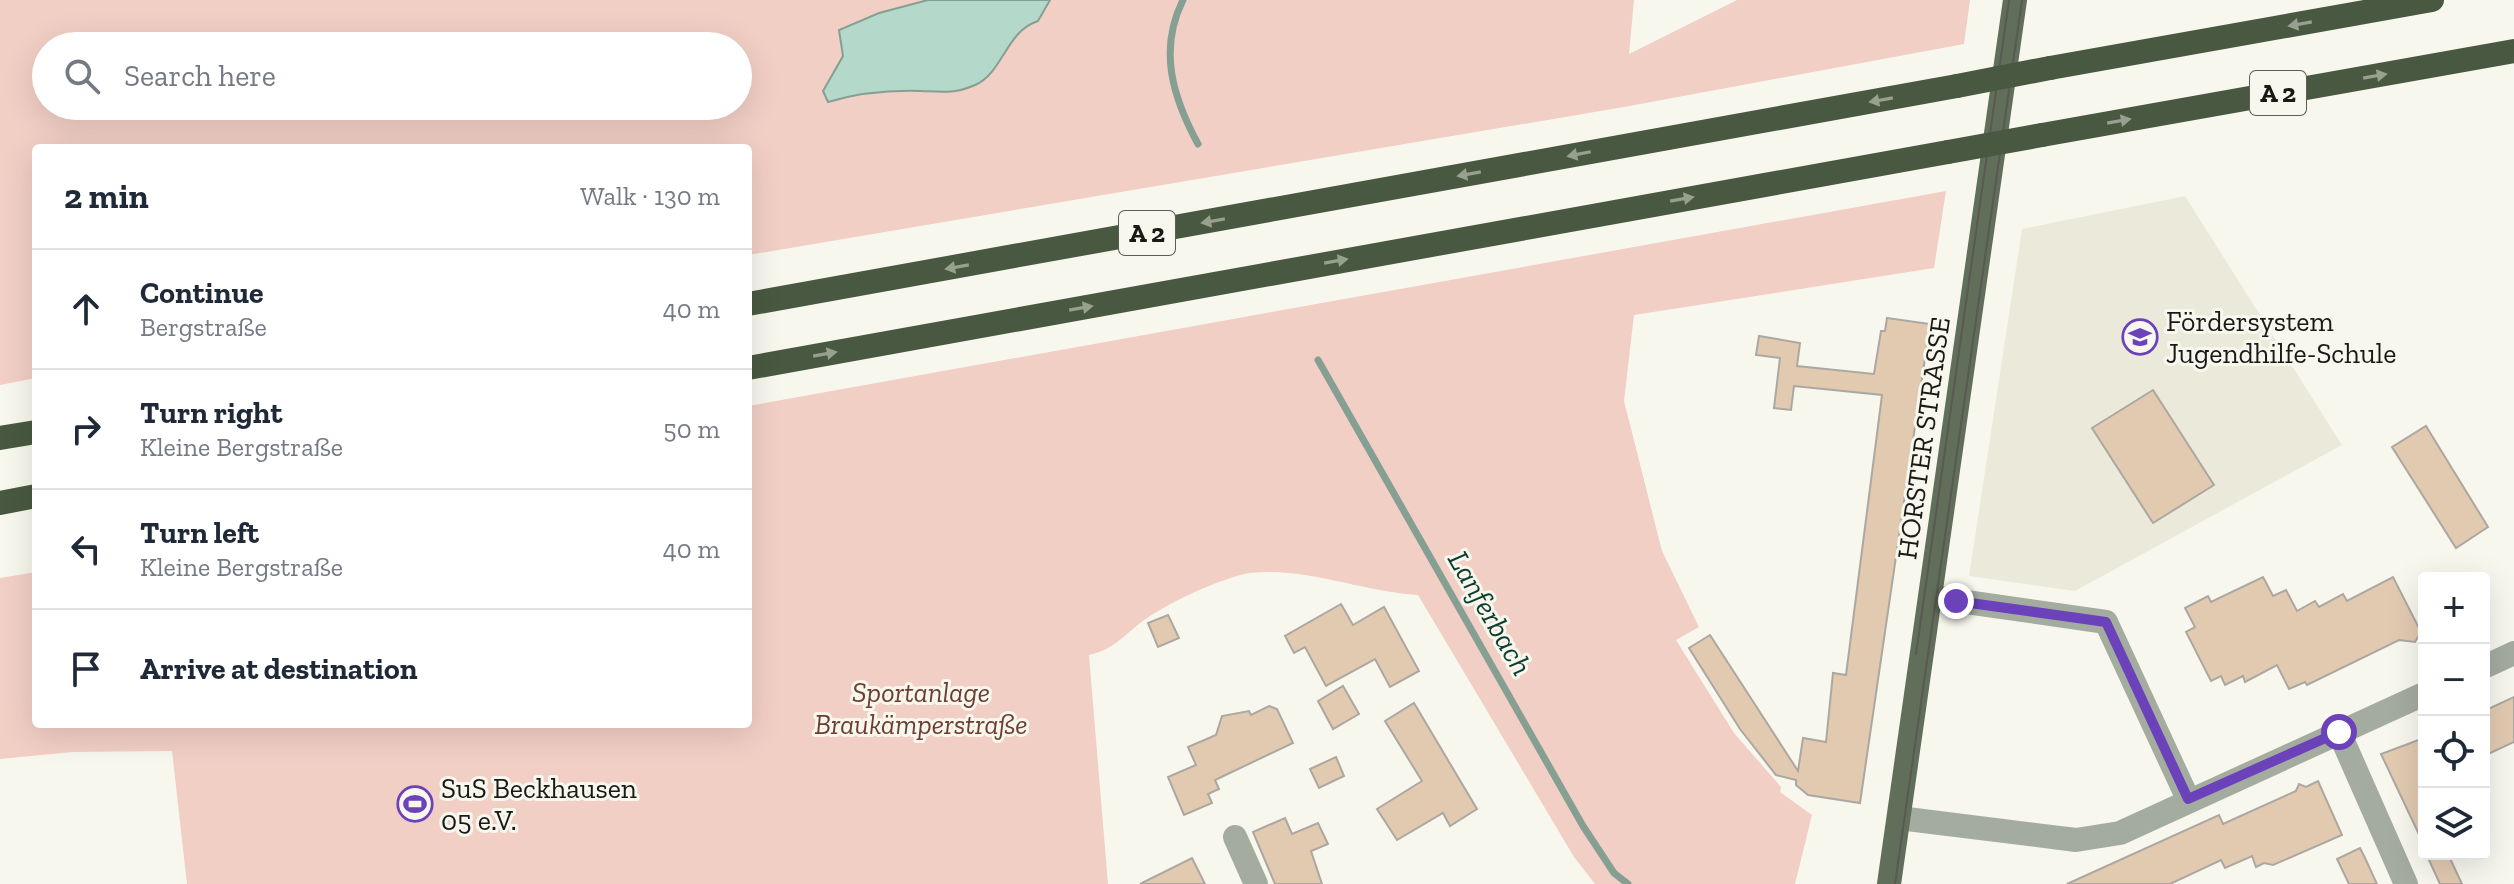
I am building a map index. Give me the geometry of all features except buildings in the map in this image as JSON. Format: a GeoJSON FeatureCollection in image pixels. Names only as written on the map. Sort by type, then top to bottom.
{"type":"FeatureCollection","features":[{"type":"Feature","properties":{"kind":"highway","name":"A 2"},"geometry":{"type":"LineString","coordinates":[[752,303],[2432,0]]}},
{"type":"Feature","properties":{"kind":"highway","name":"A 2"},"geometry":{"type":"LineString","coordinates":[[752,367],[2514,51]]}},
{"type":"Feature","properties":{"kind":"highway"},"geometry":{"type":"LineString","coordinates":[[0,438],[32,433]]}},
{"type":"Feature","properties":{"kind":"highway"},"geometry":{"type":"LineString","coordinates":[[0,503],[32,497]]}},
{"type":"Feature","properties":{"kind":"main road","name":"HORSTER STRASSE"},"geometry":{"type":"LineString","coordinates":[[1889,884],[2015,0]]}},
{"type":"Feature","properties":{"kind":"street"},"geometry":{"type":"LineString","coordinates":[[1931,597],[2106,622],[2188,799]]}},
{"type":"Feature","properties":{"kind":"street"},"geometry":{"type":"LineString","coordinates":[[2490,664],[2514,653]]}},
{"type":"Feature","properties":{"kind":"street"},"geometry":{"type":"LineString","coordinates":[[1899,818],[2076,840],[2099,839],[2120,833],[2188,799],[2418,697]]}},
{"type":"Feature","properties":{"kind":"street"},"geometry":{"type":"LineString","coordinates":[[2339,732],[2406,884]]}},
{"type":"Feature","properties":{"kind":"street"},"geometry":{"type":"LineString","coordinates":[[1235,837],[1256,884]]}},
{"type":"Feature","properties":{"kind":"shaded area"},"geometry":{"type":"Polygon","coordinates":[[[928,0],[1050,0],[1038,21],[1027,26],[1011,42],[992,71],[975,85],[948,92],[874,93],[828,102],[823,91],[843,56],[839,30],[879,13],[928,0]]]}},
{"type":"Feature","properties":{"kind":"shaded area","name":"Fördersystem Jugendhilfe-Schule"},"geometry":{"type":"Polygon","coordinates":[[[2185,196],[2342,445],[2075,591],[1969,576],[2022,229],[2185,196]]]}},
{"type":"Feature","properties":{"kind":"green space"},"geometry":{"type":"Polygon","coordinates":[[[0,0],[1634,0],[1629,54],[1737,0],[1970,0],[1964,44],[1624,107],[752,254],[752,144],[32,144],[32,379],[0,385],[0,0]]]}},
{"type":"Feature","properties":{"kind":"green space","name":"Sportanlage Braukämperstraße"},"geometry":{"type":"Polygon","coordinates":[[[1946,191],[1934,268],[1634,315],[1624,401],[1662,551],[1699,627],[1676,640],[1734,733],[1781,787],[1780,792],[1812,815],[1795,884],[1595,884],[1574,857],[1418,595],[1293,573],[1250,573],[1208,586],[1162,609],[1110,647],[1089,655],[1108,884],[187,884],[172,751],[72,752],[0,759],[0,578],[32,573],[32,728],[752,728],[752,405],[1946,191]]]}},
{"type":"Feature","properties":{"kind":"waterway","name":"Lanferbach"},"geometry":{"type":"LineString","coordinates":[[1183,0],[1175,19],[1170,55],[1176,91],[1198,144]]}},
{"type":"Feature","properties":{"kind":"waterway","name":"Lanferbach"},"geometry":{"type":"LineString","coordinates":[[1318,360],[1583,826],[1614,873],[1628,884]]}},
{"type":"Feature","properties":{"kind":"tram line"},"geometry":{"type":"LineString","coordinates":[[1916,654],[2009,0]]}},
{"type":"Feature","properties":{"kind":"tram line"},"geometry":{"type":"LineString","coordinates":[[1895,884],[2022,0]]}},
{"type":"Feature","properties":{"kind":"place","name":"Fördersystem Jugendhilfe-Schule"},"geometry":{"type":"Point","coordinates":[2140,337]}},
{"type":"Feature","properties":{"kind":"place","name":"SuS Beckhausen 05 e.V."},"geometry":{"type":"Point","coordinates":[415,804]}},
{"type":"Feature","properties":{"kind":"route"},"geometry":{"type":"LineString","coordinates":[[1956,601],[2106,622],[2188,799],[2339,732]]}}]}
